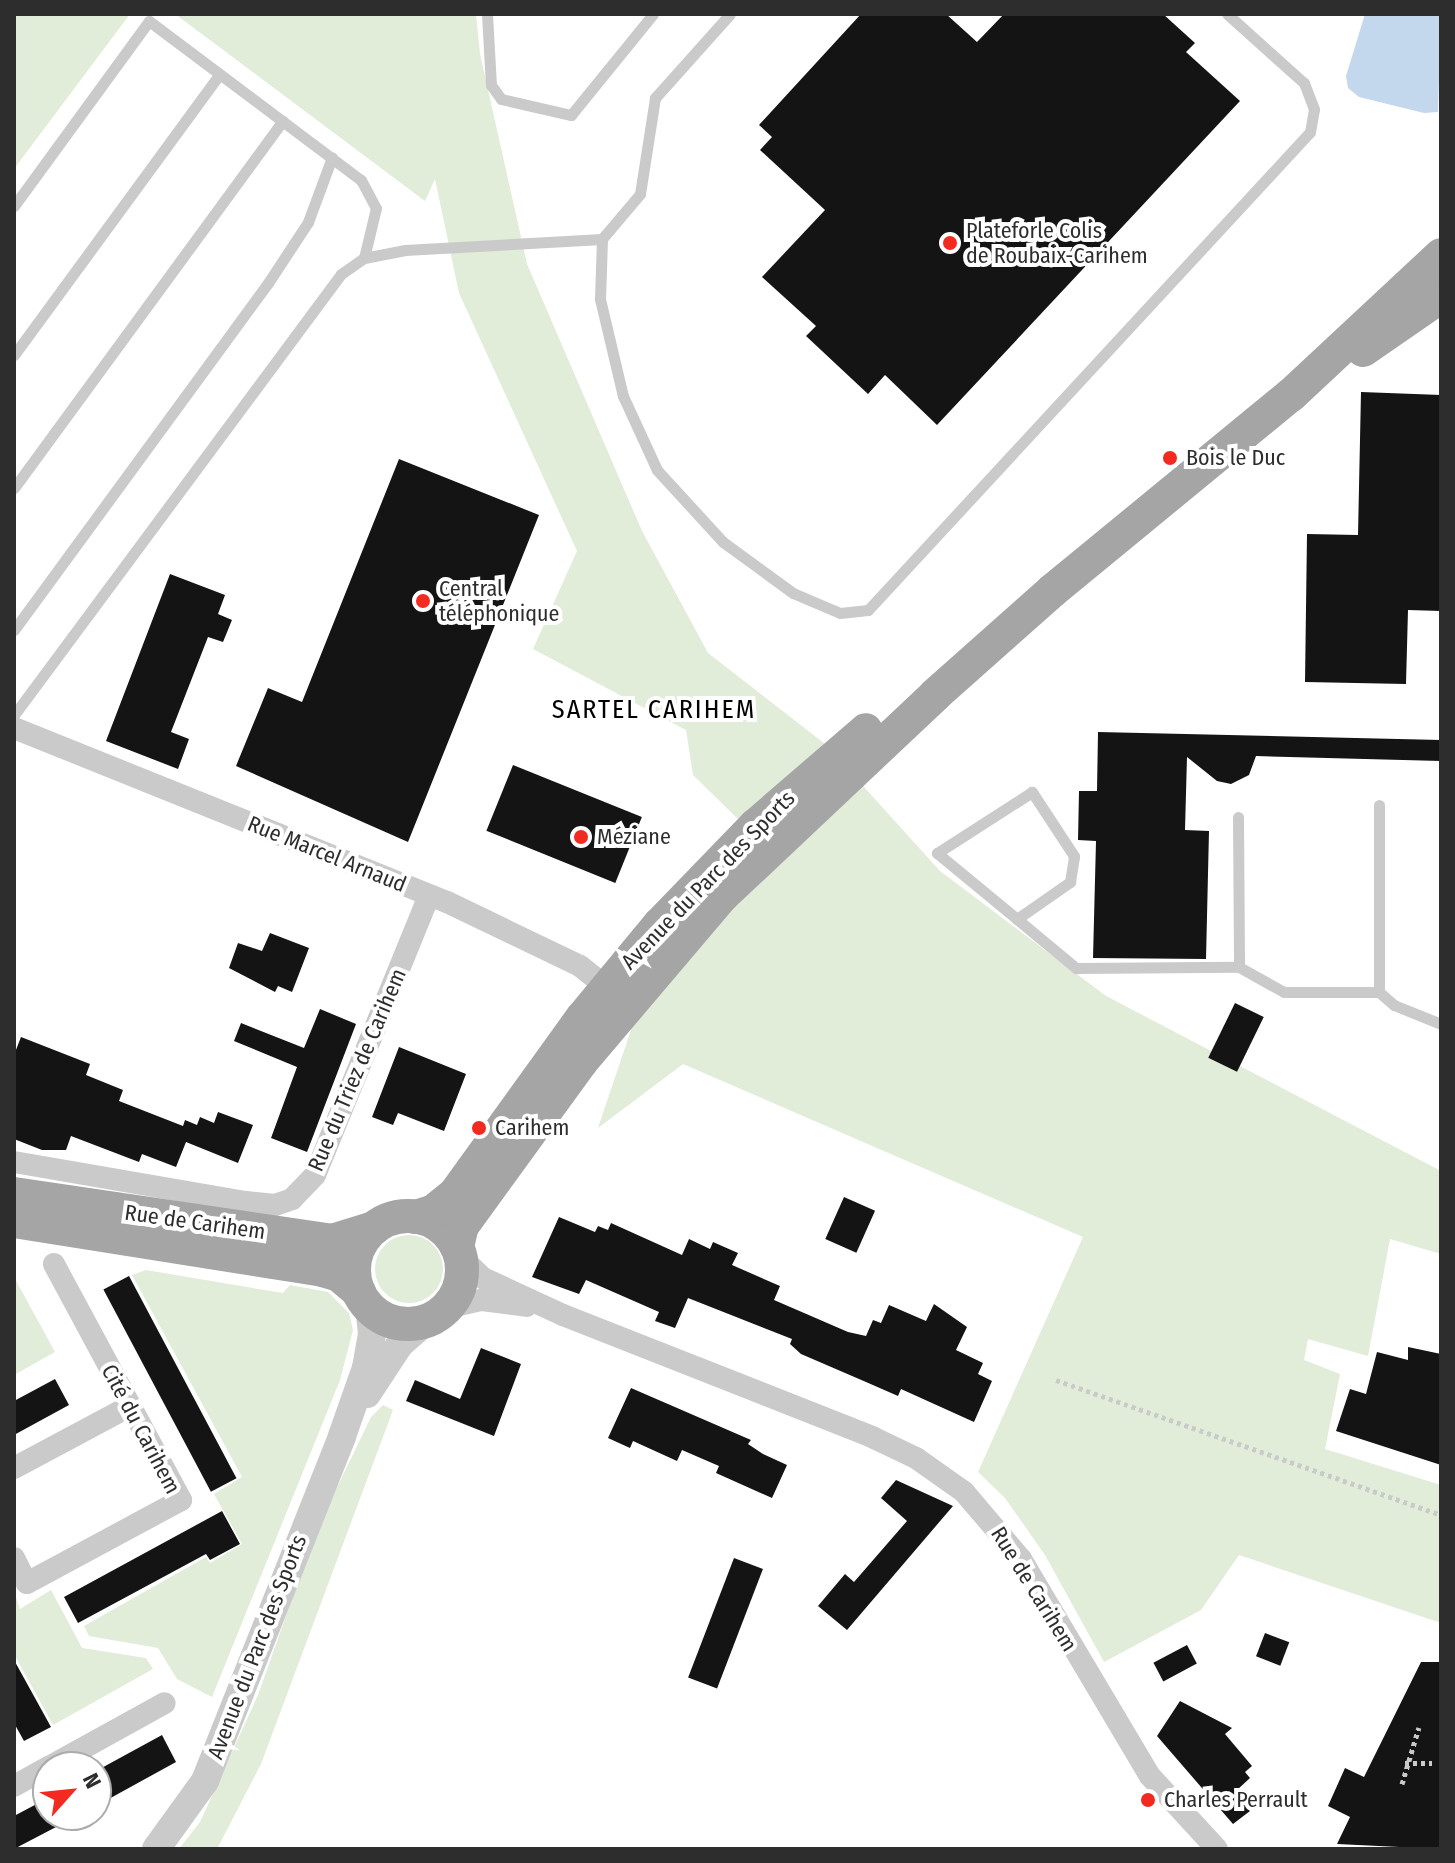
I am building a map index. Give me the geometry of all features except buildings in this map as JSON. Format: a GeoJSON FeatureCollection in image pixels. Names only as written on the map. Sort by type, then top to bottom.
{"type":"FeatureCollection","features":[{"type":"Feature","properties":{"kind":"main road","name":"Avenue du Parc des Sports"},"geometry":{"type":"LineString","coordinates":[[416,1217],[434,1211],[455,1194],[617,996],[707,875],[818,768],[1052,591],[1291,395],[1441,255]]}},
{"type":"Feature","properties":{"kind":"main road","name":"Avenue du Parc des Sports"},"geometry":{"type":"LineString","coordinates":[[1291,395],[1441,296]]}},
{"type":"Feature","properties":{"kind":"main road","name":"Avenue du Parc des Sports"},"geometry":{"type":"LineString","coordinates":[[458,1252],[469,1217],[617,996]]}},
{"type":"Feature","properties":{"kind":"main road","name":"Rue de Carihem"},"geometry":{"type":"LineString","coordinates":[[14,1194],[332,1241],[374,1228]]}},
{"type":"Feature","properties":{"kind":"main road"},"geometry":{"type":"LineString","coordinates":[[416,1217],[440,1227],[458,1252],[459,1288],[436,1314],[400,1323],[364,1299],[356,1257],[374,1228],[390,1219],[416,1217]]}},
{"type":"Feature","properties":{"kind":"main road","name":"Rue de Carihem"},"geometry":{"type":"LineString","coordinates":[[14,1221],[322,1270],[339,1275],[364,1299]]}},
{"type":"Feature","properties":{"kind":"street","name":"Rue Marcel Arnaud"},"geometry":{"type":"LineString","coordinates":[[14,728],[429,895],[567,959],[617,996]]}},
{"type":"Feature","properties":{"kind":"street","name":"Rue du Triez de Carihem"},"geometry":{"type":"LineString","coordinates":[[14,1162],[246,1202],[275,1205],[292,1199],[315,1175],[429,895]]}},
{"type":"Feature","properties":{"kind":"street","name":"Rue de Carihem"},"geometry":{"type":"LineString","coordinates":[[458,1252],[483,1278],[563,1315],[860,1431],[916,1458],[964,1492],[1021,1559],[1150,1776],[1217,1849]]}},
{"type":"Feature","properties":{"kind":"street","name":"Cité du Carihem"},"geometry":{"type":"LineString","coordinates":[[14,1558],[27,1583],[181,1500],[54,1264]]}},
{"type":"Feature","properties":{"kind":"street","name":"Avenue du Parc des Sports"},"geometry":{"type":"LineString","coordinates":[[156,1849],[205,1781],[342,1436],[366,1368],[372,1334],[364,1299]]}},
{"type":"Feature","properties":{"kind":"street","name":"Rue de Carihem"},"geometry":{"type":"LineString","coordinates":[[436,1314],[482,1300],[563,1315]]}},
{"type":"Feature","properties":{"kind":"street","name":"Avenue du Parc des Sports"},"geometry":{"type":"LineString","coordinates":[[342,1436],[400,1344],[436,1314]]}},
{"type":"Feature","properties":{"kind":"street"},"geometry":{"type":"LineString","coordinates":[[14,1468],[130,1406]]}},
{"type":"Feature","properties":{"kind":"street"},"geometry":{"type":"LineString","coordinates":[[77,1751],[165,1703]]}},
{"type":"Feature","properties":{"kind":"lane"},"geometry":{"type":"LineString","coordinates":[[487,14],[491,85],[501,99],[571,115],[653,14]]}},
{"type":"Feature","properties":{"kind":"lane"},"geometry":{"type":"LineString","coordinates":[[730,14],[655,98],[640,194],[602,239],[600,299],[623,396],[657,470],[723,542],[793,593],[840,613],[868,610],[1310,132],[1314,109],[1304,83],[1227,14]]}},
{"type":"Feature","properties":{"kind":"lane"},"geometry":{"type":"LineString","coordinates":[[14,206],[149,21],[361,180],[376,208],[364,258]]}},
{"type":"Feature","properties":{"kind":"lane"},"geometry":{"type":"LineString","coordinates":[[14,355],[220,74]]}},
{"type":"Feature","properties":{"kind":"lane"},"geometry":{"type":"LineString","coordinates":[[14,488],[283,121]]}},
{"type":"Feature","properties":{"kind":"lane"},"geometry":{"type":"LineString","coordinates":[[14,630],[268,283],[308,222],[332,157]]}},
{"type":"Feature","properties":{"kind":"lane"},"geometry":{"type":"LineString","coordinates":[[14,715],[341,274],[364,258],[405,250],[602,239]]}},
{"type":"Feature","properties":{"kind":"lane"},"geometry":{"type":"LineString","coordinates":[[1017,919],[1070,882],[1074,856],[1032,792],[937,853],[1076,968],[1239,967],[1284,992],[1379,992],[1394,1005],[1441,1024]]}},
{"type":"Feature","properties":{"kind":"lane"},"geometry":{"type":"LineString","coordinates":[[1379,805],[1379,992]]}},
{"type":"Feature","properties":{"kind":"lane"},"geometry":{"type":"LineString","coordinates":[[1238,817],[1239,967]]}},
{"type":"Feature","properties":{"kind":"path"},"geometry":{"type":"LineString","coordinates":[[1056,1380],[1441,1515]]}},
{"type":"Feature","properties":{"kind":"path"},"geometry":{"type":"LineString","coordinates":[[1402,1784],[1405,1763],[1419,1727]]}},
{"type":"Feature","properties":{"kind":"path"},"geometry":{"type":"LineString","coordinates":[[1405,1763],[1432,1763]]}},
{"type":"Feature","properties":{"kind":"green space"},"geometry":{"type":"Polygon","coordinates":[[[14,14],[130,14],[14,169],[14,14]]]}},
{"type":"Feature","properties":{"kind":"green space"},"geometry":{"type":"Polygon","coordinates":[[[175,14],[476,14],[480,54],[527,264],[642,531],[708,653],[825,744],[738,819],[693,775],[686,730],[533,649],[577,551],[459,293],[435,179],[425,201],[175,14]]]}},
{"type":"Feature","properties":{"kind":"green space"},"geometry":{"type":"Polygon","coordinates":[[[855,777],[940,871],[1106,996],[1441,1171],[1441,1254],[1390,1239],[1368,1356],[1308,1339],[1304,1360],[1340,1374],[1325,1449],[1441,1485],[1441,1623],[1239,1555],[1201,1610],[1104,1662],[1045,1555],[1005,1498],[978,1472],[1083,1237],[683,1064],[598,1128],[638,1009],[855,777]]]}},
{"type":"Feature","properties":{"kind":"green space"},"geometry":{"type":"Polygon","coordinates":[[[409,1235],[433,1245],[443,1269],[433,1293],[409,1303],[385,1293],[375,1269],[385,1245],[409,1235]]]}},
{"type":"Feature","properties":{"kind":"green space"},"geometry":{"type":"Polygon","coordinates":[[[146,1270],[283,1293],[290,1285],[328,1292],[349,1313],[353,1330],[340,1380],[212,1697],[177,1679],[158,1648],[89,1636],[84,1626],[206,1557],[210,1563],[242,1544],[214,1494],[242,1477],[132,1275],[146,1270]]]}},
{"type":"Feature","properties":{"kind":"green space"},"geometry":{"type":"Polygon","coordinates":[[[14,1277],[55,1352],[14,1375],[14,1277]]]}},
{"type":"Feature","properties":{"kind":"green space"},"geometry":{"type":"Polygon","coordinates":[[[383,1405],[393,1410],[261,1764],[217,1849],[179,1849],[200,1822],[258,1695],[316,1531],[371,1417],[383,1405]]]}},
{"type":"Feature","properties":{"kind":"green space"},"geometry":{"type":"Polygon","coordinates":[[[51,1590],[82,1648],[146,1658],[153,1669],[53,1725],[14,1654],[14,1591],[20,1609],[51,1590]]]}},
{"type":"Feature","properties":{"kind":"water"},"geometry":{"type":"Polygon","coordinates":[[[1365,14],[1441,14],[1438,112],[1424,113],[1359,97],[1348,88],[1346,76],[1365,14]]]}},
{"type":"Feature","properties":{"kind":"place","name":"Plateforle Colis de Roubaix-Carihem"},"geometry":{"type":"Point","coordinates":[950,243]}},
{"type":"Feature","properties":{"kind":"place","name":"Bois le Duc"},"geometry":{"type":"Point","coordinates":[1170,458]}},
{"type":"Feature","properties":{"kind":"place","name":"Central téléphonique"},"geometry":{"type":"Point","coordinates":[423,601]}},
{"type":"Feature","properties":{"kind":"place","name":"Méziane"},"geometry":{"type":"Point","coordinates":[581,837]}},
{"type":"Feature","properties":{"kind":"place","name":"Carihem"},"geometry":{"type":"Point","coordinates":[479,1128]}},
{"type":"Feature","properties":{"kind":"place","name":"Charles Perrault"},"geometry":{"type":"Point","coordinates":[1148,1800]}},
{"type":"Feature","properties":{"kind":"district","name":"SARTEL CARIHEM"},"geometry":{"type":"Point","coordinates":[654,710]}}]}
